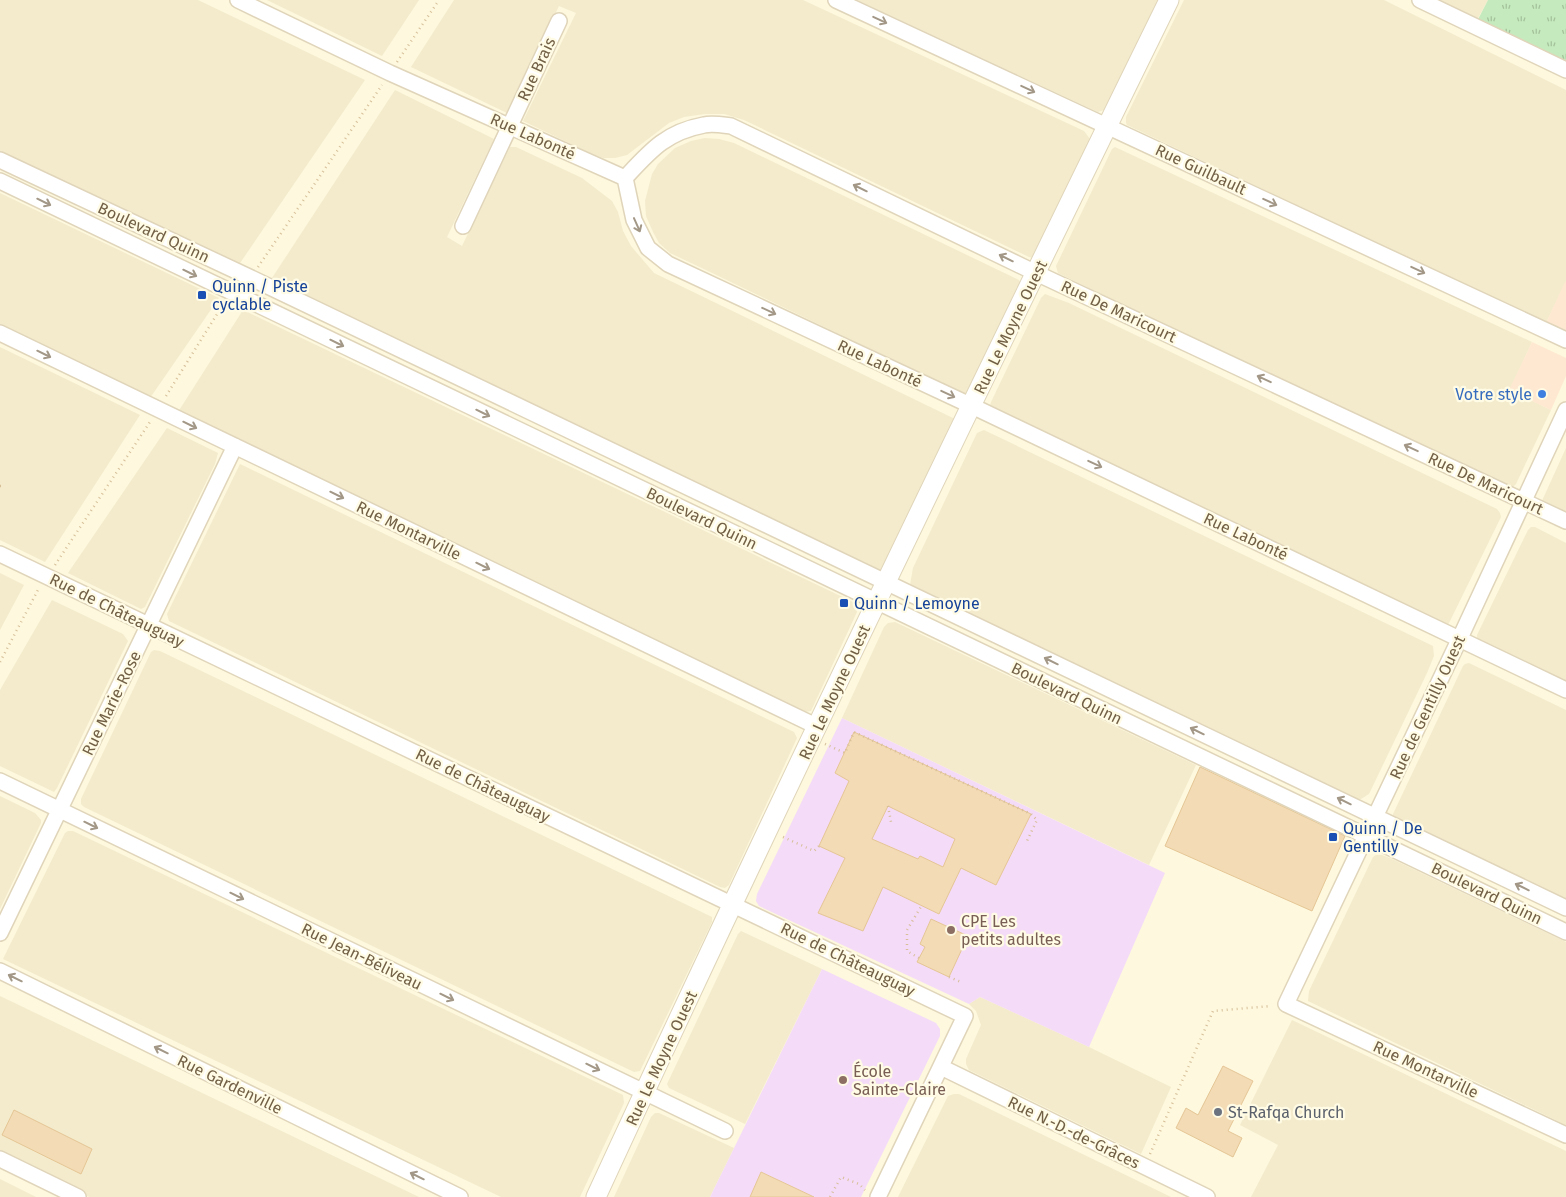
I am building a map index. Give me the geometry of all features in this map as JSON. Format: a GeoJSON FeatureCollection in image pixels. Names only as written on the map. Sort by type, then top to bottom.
{"type":"FeatureCollection","features":[{"type":"Feature","properties":{"kind":"street","name":"Rue Labonté"},"geometry":{"type":"LineString","coordinates":[[238,0],[390,73],[625,178],[634,220],[648,248],[668,264],[972,406],[1566,690]]}},
{"type":"Feature","properties":{"kind":"street","name":"Rue Guilbault"},"geometry":{"type":"LineString","coordinates":[[836,0],[1566,340]]}},
{"type":"Feature","properties":{"kind":"street","name":"Rue Le Moyne Ouest"},"geometry":{"type":"LineString","coordinates":[[596,1197],[876,601],[1169,0]]}},
{"type":"Feature","properties":{"kind":"street"},"geometry":{"type":"LineString","coordinates":[[1420,0],[1566,70]]}},
{"type":"Feature","properties":{"kind":"street","name":"Rue Brais"},"geometry":{"type":"LineString","coordinates":[[463,226],[559,21]]}},
{"type":"Feature","properties":{"kind":"street","name":"Rue De Maricourt"},"geometry":{"type":"LineString","coordinates":[[625,178],[654,147],[676,134],[706,124],[731,126],[1036,273],[1566,521]]}},
{"type":"Feature","properties":{"kind":"street","name":"Boulevard Quinn"},"geometry":{"type":"LineString","coordinates":[[0,160],[578,434],[1566,908]]}},
{"type":"Feature","properties":{"kind":"street","name":"Boulevard Quinn"},"geometry":{"type":"LineString","coordinates":[[0,181],[1566,932]]}},
{"type":"Feature","properties":{"kind":"street","name":"Rue Montarville"},"geometry":{"type":"LineString","coordinates":[[0,333],[235,446],[815,732]]}},
{"type":"Feature","properties":{"kind":"street","name":"Rue de Gentilly Ouest"},"geometry":{"type":"LineString","coordinates":[[1286,1004],[1376,817],[1566,410]]}},
{"type":"Feature","properties":{"kind":"street"},"geometry":{"type":"LineString","coordinates":[[568,454],[578,434]]}},
{"type":"Feature","properties":{"kind":"street","name":"Rue Marie-Rose"},"geometry":{"type":"LineString","coordinates":[[0,933],[235,446]]}},
{"type":"Feature","properties":{"kind":"street","name":"Rue de Châteauguay"},"geometry":{"type":"LineString","coordinates":[[0,554],[965,1016],[940,1067]]}},
{"type":"Feature","properties":{"kind":"street","name":"Rue Jean-Béliveau"},"geometry":{"type":"LineString","coordinates":[[0,781],[725,1131]]}},
{"type":"Feature","properties":{"kind":"street","name":"Rue Gardenville"},"geometry":{"type":"LineString","coordinates":[[0,971],[460,1197]]}},
{"type":"Feature","properties":{"kind":"street","name":"Rue Montarville"},"geometry":{"type":"LineString","coordinates":[[1286,1004],[1566,1135]]}},
{"type":"Feature","properties":{"kind":"street"},"geometry":{"type":"LineString","coordinates":[[872,1194],[940,1067]]}},
{"type":"Feature","properties":{"kind":"street","name":"Rue N.-D.-de-Grâces"},"geometry":{"type":"LineString","coordinates":[[940,1067],[1206,1197]]}},
{"type":"Feature","properties":{"kind":"street"},"geometry":{"type":"LineString","coordinates":[[0,1159],[78,1197]]}},
{"type":"Feature","properties":{"kind":"path"},"geometry":{"type":"LineString","coordinates":[[398,61],[439,0]]}},
{"type":"Feature","properties":{"kind":"path"},"geometry":{"type":"LineString","coordinates":[[254,274],[386,79]]}},
{"type":"Feature","properties":{"kind":"path"},"geometry":{"type":"LineString","coordinates":[[163,400],[228,297]]}},
{"type":"Feature","properties":{"kind":"path"},"geometry":{"type":"LineString","coordinates":[[54,566],[153,417]]}},
{"type":"Feature","properties":{"kind":"path"},"geometry":{"type":"LineString","coordinates":[[0,662],[38,590]]}},
{"type":"Feature","properties":{"kind":"path"},"geometry":{"type":"LineString","coordinates":[[815,732],[845,753],[854,732],[1030,814],[1037,820],[1026,843]]}},
{"type":"Feature","properties":{"kind":"path"},"geometry":{"type":"LineString","coordinates":[[888,806],[891,822]]}},
{"type":"Feature","properties":{"kind":"path"},"geometry":{"type":"LineString","coordinates":[[768,830],[814,852],[819,846]]}},
{"type":"Feature","properties":{"kind":"path"},"geometry":{"type":"LineString","coordinates":[[919,958],[906,951],[907,930],[922,905]]}},
{"type":"Feature","properties":{"kind":"path"},"geometry":{"type":"LineString","coordinates":[[950,977],[960,982]]}},
{"type":"Feature","properties":{"kind":"path"},"geometry":{"type":"LineString","coordinates":[[1144,1166],[1214,1011],[1286,1004]]}},
{"type":"Feature","properties":{"kind":"path"},"geometry":{"type":"LineString","coordinates":[[830,1197],[841,1176],[859,1184],[872,1194]]}},
{"type":"Feature","properties":{"kind":"shaded area"},"geometry":{"type":"Polygon","coordinates":[[[0,0],[198,0],[365,80],[238,266],[0,152],[0,0]]]}},
{"type":"Feature","properties":{"kind":"shaded area"},"geometry":{"type":"Polygon","coordinates":[[[267,0],[419,0],[382,56],[267,0]]]}},
{"type":"Feature","properties":{"kind":"shaded area"},"geometry":{"type":"Polygon","coordinates":[[[454,0],[803,0],[1084,131],[1090,139],[1033,258],[744,120],[724,114],[684,117],[669,123],[627,155],[603,158],[590,153],[523,121],[576,13],[559,6],[507,113],[411,67],[454,0]]]}},
{"type":"Feature","properties":{"kind":"shaded area"},"geometry":{"type":"Polygon","coordinates":[[[857,0],[1160,0],[1104,110],[1098,112],[857,0]]]}},
{"type":"Feature","properties":{"kind":"shaded area"},"geometry":{"type":"Polygon","coordinates":[[[1184,0],[1384,0],[1566,90],[1566,282],[1546,323],[1127,125],[1126,117],[1184,0]]]}},
{"type":"Feature","properties":{"kind":"shaded area"},"geometry":{"type":"Polygon","coordinates":[[[1437,0],[1488,0],[1477,20],[1437,0]]]}},
{"type":"Feature","properties":{"kind":"shaded area"},"geometry":{"type":"Polygon","coordinates":[[[395,90],[494,139],[447,237],[462,246],[510,147],[516,147],[582,178],[612,201],[618,212],[623,231],[631,246],[654,273],[955,419],[881,571],[874,571],[270,281],[395,90]]]}},
{"type":"Feature","properties":{"kind":"shaded area"},"geometry":{"type":"Polygon","coordinates":[[[705,138],[734,143],[1019,280],[1021,284],[967,394],[670,253],[659,243],[646,216],[645,201],[652,174],[658,164],[675,148],[691,141],[705,138]]]}},
{"type":"Feature","properties":{"kind":"shaded area"},"geometry":{"type":"Polygon","coordinates":[[[1115,147],[1532,342],[1510,390],[1551,410],[1516,484],[1512,488],[1504,488],[1058,273],[1056,266],[1112,149],[1115,147]]]}},
{"type":"Feature","properties":{"kind":"shaded area"},"geometry":{"type":"Polygon","coordinates":[[[0,193],[219,298],[150,398],[0,325],[0,193]]]}},
{"type":"Feature","properties":{"kind":"shaded area"},"geometry":{"type":"Polygon","coordinates":[[[1566,282],[1566,333],[1546,323],[1566,282]]]}},
{"type":"Feature","properties":{"kind":"shaded area"},"geometry":{"type":"Polygon","coordinates":[[[1045,294],[1069,303],[1497,509],[1501,517],[1447,626],[993,410],[990,406],[991,402],[1041,298],[1045,294]]]}},
{"type":"Feature","properties":{"kind":"shaded area"},"geometry":{"type":"Polygon","coordinates":[[[243,310],[851,601],[856,605],[857,612],[811,711],[804,712],[178,412],[243,310]]]}},
{"type":"Feature","properties":{"kind":"shaded area"},"geometry":{"type":"Polygon","coordinates":[[[1532,342],[1566,358],[1566,376],[1551,410],[1509,390],[1532,342]]]}},
{"type":"Feature","properties":{"kind":"shaded area"},"geometry":{"type":"Polygon","coordinates":[[[0,347],[140,415],[45,562],[0,540],[0,347]]]}},
{"type":"Feature","properties":{"kind":"shaded area"},"geometry":{"type":"Polygon","coordinates":[[[167,428],[218,453],[215,464],[145,607],[141,609],[68,573],[167,428]]]}},
{"type":"Feature","properties":{"kind":"shaded area"},"geometry":{"type":"Polygon","coordinates":[[[984,430],[1433,646],[1434,656],[1427,673],[1369,794],[1355,800],[912,589],[910,585],[913,568],[977,433],[984,430]]]}},
{"type":"Feature","properties":{"kind":"shaded area"},"geometry":{"type":"Polygon","coordinates":[[[1566,448],[1566,517],[1541,503],[1566,448]]]}},
{"type":"Feature","properties":{"kind":"shaded area"},"geometry":{"type":"Polygon","coordinates":[[[240,464],[794,732],[797,738],[729,885],[725,888],[720,887],[169,621],[167,614],[240,464]]]}},
{"type":"Feature","properties":{"kind":"shaded area"},"geometry":{"type":"Polygon","coordinates":[[[1531,527],[1535,527],[1566,543],[1566,684],[1479,642],[1477,639],[1477,635],[1531,527]]]}},
{"type":"Feature","properties":{"kind":"shaded area"},"geometry":{"type":"Polygon","coordinates":[[[0,573],[24,585],[0,630],[0,573]]]}},
{"type":"Feature","properties":{"kind":"shaded area"},"geometry":{"type":"Polygon","coordinates":[[[52,600],[123,634],[128,641],[54,792],[0,766],[0,690],[52,600]]]}},
{"type":"Feature","properties":{"kind":"shaded area"},"geometry":{"type":"Polygon","coordinates":[[[895,622],[1196,765],[1149,865],[842,718],[884,627],[888,623],[895,622]]]}},
{"type":"Feature","properties":{"kind":"shaded area"},"geometry":{"type":"Polygon","coordinates":[[[154,650],[160,651],[712,917],[712,922],[640,1071],[634,1072],[84,807],[81,804],[81,799],[151,652],[154,650]]]}},
{"type":"Feature","properties":{"kind":"shaded area"},"geometry":{"type":"Polygon","coordinates":[[[1469,663],[1566,710],[1566,902],[1393,818],[1393,814],[1463,666],[1469,663]]]}},
{"type":"Feature","properties":{"kind":"shaded area"},"geometry":{"type":"Polygon","coordinates":[[[842,718],[1165,873],[1089,1047],[980,997],[969,1004],[759,906],[756,901],[757,894],[842,718]]]}},
{"type":"Feature","properties":{"kind":"shaded area"},"geometry":{"type":"Polygon","coordinates":[[[0,796],[35,813],[41,820],[41,823],[0,909],[0,796]]]}},
{"type":"Feature","properties":{"kind":"shaded area"},"geometry":{"type":"Polygon","coordinates":[[[73,831],[623,1095],[624,1103],[580,1197],[501,1197],[3,959],[65,833],[73,831]]]}},
{"type":"Feature","properties":{"kind":"shaded area"},"geometry":{"type":"Polygon","coordinates":[[[1376,855],[1392,859],[1566,942],[1566,1125],[1308,1001],[1309,991],[1373,857],[1376,855]]]}},
{"type":"Feature","properties":{"kind":"shaded area"},"geometry":{"type":"Polygon","coordinates":[[[741,931],[822,969],[745,1124],[669,1088],[667,1084],[741,931]]]}},
{"type":"Feature","properties":{"kind":"shaded area","name":"École Sainte-Claire"},"geometry":{"type":"Polygon","coordinates":[[[822,969],[936,1023],[940,1029],[940,1036],[861,1197],[710,1197],[822,969]]]}},
{"type":"Feature","properties":{"kind":"shaded area"},"geometry":{"type":"Polygon","coordinates":[[[0,996],[419,1197],[89,1197],[0,1153],[0,996]]]}},
{"type":"Feature","properties":{"kind":"shaded area"},"geometry":{"type":"Polygon","coordinates":[[[980,997],[1171,1087],[1141,1154],[969,1070],[966,1059],[981,1025],[976,1011],[969,1004],[980,997]]]}},
{"type":"Feature","properties":{"kind":"shaded area"},"geometry":{"type":"Polygon","coordinates":[[[1292,1020],[1566,1151],[1566,1197],[1251,1197],[1278,1145],[1240,1125],[1292,1020]]]}},
{"type":"Feature","properties":{"kind":"shaded area"},"geometry":{"type":"Polygon","coordinates":[[[959,1094],[1171,1197],[898,1197],[948,1096],[959,1094]]]}},
{"type":"Feature","properties":{"kind":"shaded area"},"geometry":{"type":"Polygon","coordinates":[[[655,1113],[659,1113],[734,1148],[710,1197],[614,1197],[651,1117],[655,1113]]]}},
{"type":"Feature","properties":{"kind":"shaded area"},"geometry":{"type":"Polygon","coordinates":[[[0,1179],[36,1197],[0,1197],[0,1179]]]}},
{"type":"Feature","properties":{"kind":"green space"},"geometry":{"type":"Polygon","coordinates":[[[1488,0],[1566,0],[1566,70],[1474,27],[1488,0]]]}},
{"type":"Feature","properties":{"kind":"building"},"geometry":{"type":"Polygon","coordinates":[[[854,732],[1031,814],[996,885],[961,868],[939,914],[883,887],[863,931],[818,913],[845,858],[819,846],[849,781],[835,773],[854,732]],[[888,806],[872,839],[918,859],[920,856],[943,867],[955,839],[888,806]]]}},
{"type":"Feature","properties":{"kind":"building"},"geometry":{"type":"Polygon","coordinates":[[[1200,767],[1345,836],[1312,911],[1165,846],[1200,767]]]}},
{"type":"Feature","properties":{"kind":"building"},"geometry":{"type":"Polygon","coordinates":[[[931,919],[968,936],[949,977],[917,962],[925,947],[920,944],[931,919]]]}},
{"type":"Feature","properties":{"kind":"building","name":"St-Rafqa Church"},"geometry":{"type":"Polygon","coordinates":[[[1223,1066],[1253,1081],[1228,1131],[1242,1138],[1233,1157],[1176,1128],[1186,1108],[1198,1115],[1223,1066]]]}},
{"type":"Feature","properties":{"kind":"building"},"geometry":{"type":"Polygon","coordinates":[[[14,1110],[92,1149],[81,1174],[2,1135],[14,1110]]]}},
{"type":"Feature","properties":{"kind":"building"},"geometry":{"type":"Polygon","coordinates":[[[761,1172],[814,1197],[750,1197],[761,1172]]]}},
{"type":"Feature","properties":{"kind":"place","name":"Quinn / Piste cyclable"},"geometry":{"type":"Point","coordinates":[202,295]}},
{"type":"Feature","properties":{"kind":"place","name":"Votre style"},"geometry":{"type":"Point","coordinates":[1542,394]}},
{"type":"Feature","properties":{"kind":"place","name":"Quinn / Lemoyne"},"geometry":{"type":"Point","coordinates":[844,603]}},
{"type":"Feature","properties":{"kind":"place","name":"Quinn / De Gentilly"},"geometry":{"type":"Point","coordinates":[1333,837]}},
{"type":"Feature","properties":{"kind":"place","name":"CPE Les petits adultes"},"geometry":{"type":"Point","coordinates":[951,930]}},
{"type":"Feature","properties":{"kind":"place","name":"École Sainte-Claire"},"geometry":{"type":"Point","coordinates":[843,1080]}},
{"type":"Feature","properties":{"kind":"place","name":"St-Rafqa Church"},"geometry":{"type":"Point","coordinates":[1218,1112]}}]}
